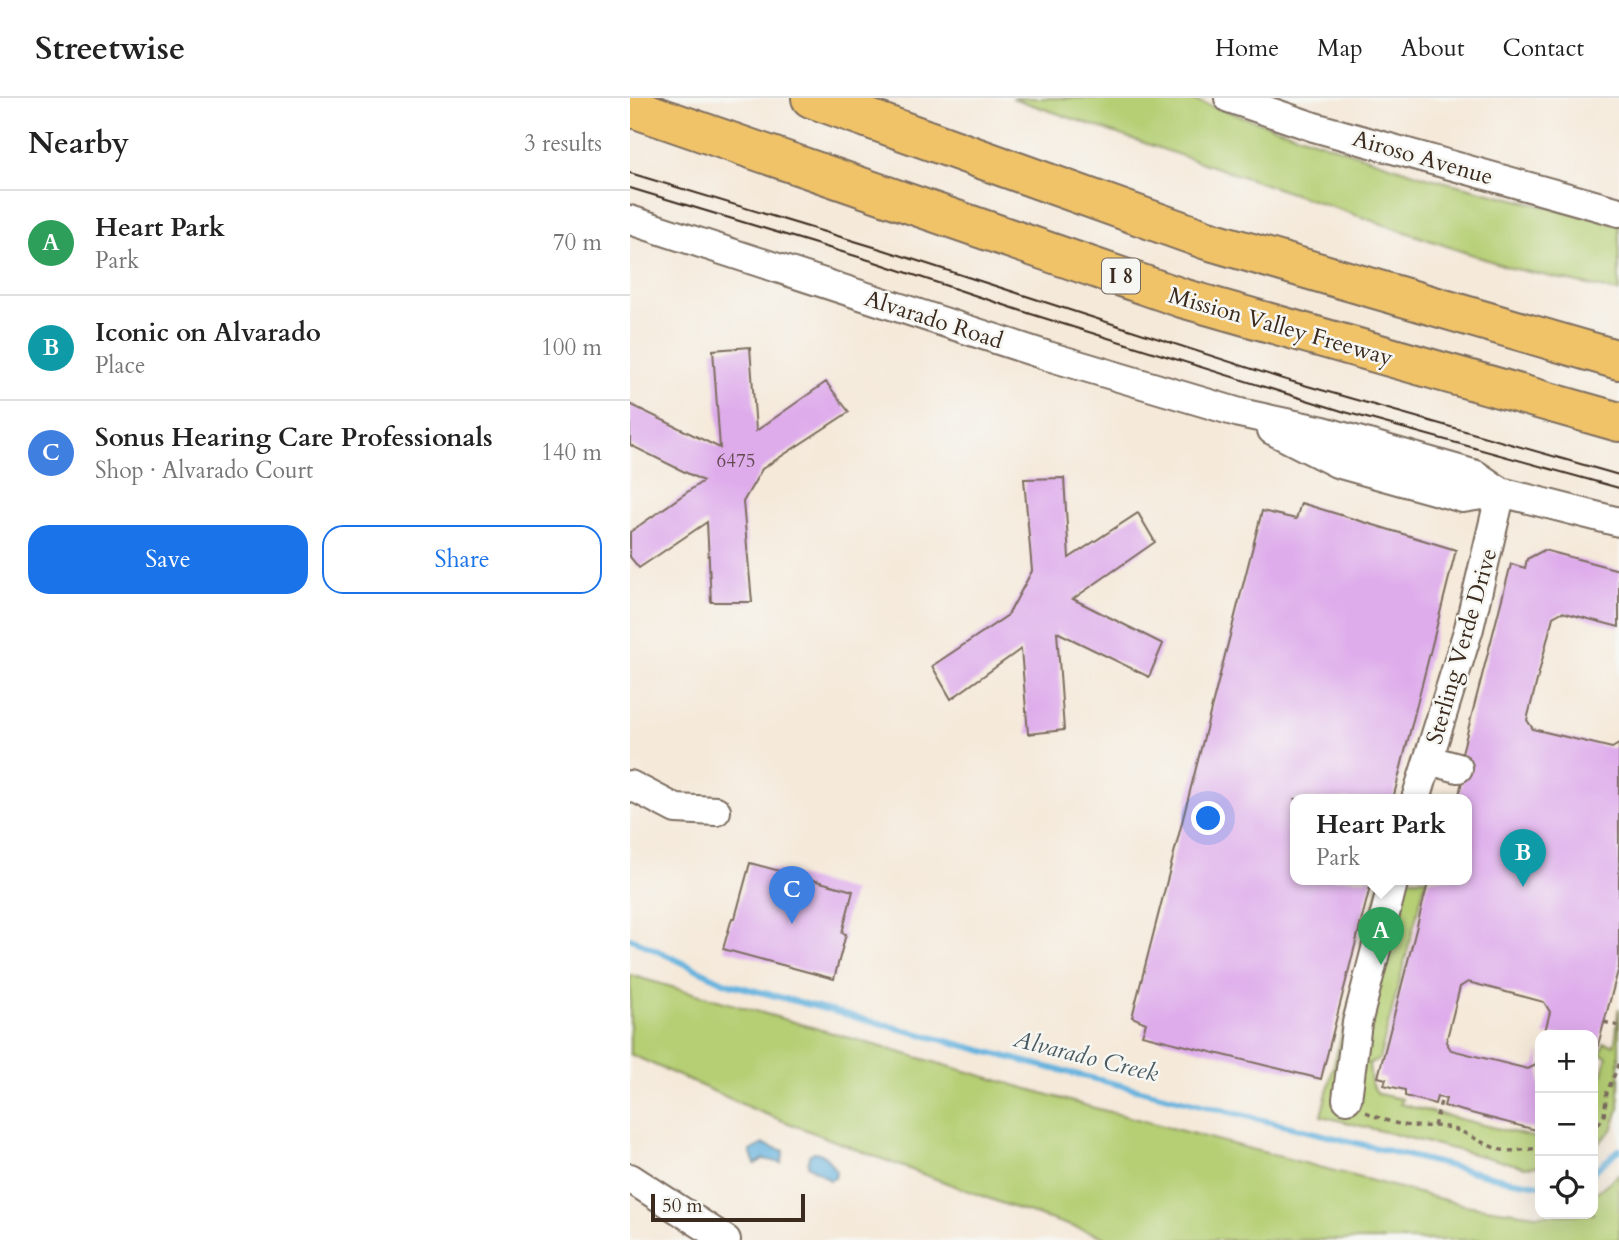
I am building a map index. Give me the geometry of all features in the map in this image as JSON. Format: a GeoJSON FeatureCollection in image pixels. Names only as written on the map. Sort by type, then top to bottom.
{"type":"FeatureCollection","features":[{"type":"Feature","properties":{"kind":"highway"},"geometry":{"type":"LineString","coordinates":[[811,98],[1207,240],[1619,360]]}},
{"type":"Feature","properties":{"kind":"highway","name":"Mission Valley Freeway"},"geometry":{"type":"LineString","coordinates":[[630,107],[1182,298],[1619,422]]}},
{"type":"Feature","properties":{"kind":"street","name":"Airoso Avenue"},"geometry":{"type":"LineString","coordinates":[[1229,98],[1314,127],[1619,212]]}},
{"type":"Feature","properties":{"kind":"street","name":"Alvarado Road"},"geometry":{"type":"LineString","coordinates":[[630,220],[1048,356],[1240,413],[1323,431],[1476,475],[1501,492],[1619,522]]}},
{"type":"Feature","properties":{"kind":"street","name":"Sterling Verde Drive"},"geometry":{"type":"LineString","coordinates":[[1418,794],[1469,628],[1501,492]]}},
{"type":"Feature","properties":{"kind":"street"},"geometry":{"type":"LineString","coordinates":[[1429,760],[1458,768]]}},
{"type":"Feature","properties":{"kind":"street"},"geometry":{"type":"LineString","coordinates":[[630,785],[676,809],[716,811]]}},
{"type":"Feature","properties":{"kind":"street"},"geometry":{"type":"LineString","coordinates":[[1347,1100],[1357,1023],[1392,885]]}},
{"type":"Feature","properties":{"kind":"street"},"geometry":{"type":"LineString","coordinates":[[630,1178],[726,1240]]}},
{"type":"Feature","properties":{"kind":"path"},"geometry":{"type":"LineString","coordinates":[[1604,1022],[1619,1026]]}},
{"type":"Feature","properties":{"kind":"path"},"geometry":{"type":"LineString","coordinates":[[1598,1125],[1604,1116],[1607,1092],[1619,1064]]}},
{"type":"Feature","properties":{"kind":"path"},"geometry":{"type":"LineString","coordinates":[[1434,1126],[1442,1098]]}},
{"type":"Feature","properties":{"kind":"path"},"geometry":{"type":"LineString","coordinates":[[1347,1100],[1382,1119],[1411,1126],[1434,1126],[1466,1133],[1501,1149],[1512,1151],[1535,1149]]}},
{"type":"Feature","properties":{"kind":"green space"},"geometry":{"type":"Polygon","coordinates":[[[1012,98],[1186,98],[1426,177],[1619,225],[1619,292],[1511,268],[1012,98]]]}},
{"type":"Feature","properties":{"kind":"green space"},"geometry":{"type":"Polygon","coordinates":[[[1379,885],[1424,885],[1379,1060],[1369,1063],[1371,1083],[1378,1094],[1402,1099],[1400,1104],[1535,1138],[1535,1166],[1525,1167],[1321,1116],[1379,885]]]}},
{"type":"Feature","properties":{"kind":"green space"},"geometry":{"type":"Polygon","coordinates":[[[630,975],[1091,1107],[1464,1205],[1535,1215],[1535,1219],[1598,1219],[1598,1191],[1619,1174],[1619,1240],[1114,1240],[1009,1206],[855,1149],[753,1109],[630,1054],[630,975]]]}},
{"type":"Feature","properties":{"kind":"green space"},"geometry":{"type":"Polygon","coordinates":[[[1619,1008],[1619,1109],[1612,1130],[1598,1144],[1598,1088],[1607,1057],[1601,1054],[1604,1043],[1614,1045],[1619,1008]]]}},
{"type":"Feature","properties":{"kind":"water"},"geometry":{"type":"Polygon","coordinates":[[[763,1144],[784,1151],[781,1163],[764,1159],[755,1164],[750,1151],[763,1144]]]}},
{"type":"Feature","properties":{"kind":"water"},"geometry":{"type":"Polygon","coordinates":[[[814,1152],[829,1161],[836,1171],[835,1178],[830,1180],[808,1165],[809,1155],[814,1152]]]}},
{"type":"Feature","properties":{"kind":"building"},"geometry":{"type":"Polygon","coordinates":[[[750,347],[756,431],[826,382],[849,412],[762,469],[743,502],[752,602],[711,602],[707,522],[639,568],[630,557],[630,532],[703,481],[630,445],[630,404],[720,448],[713,350],[750,347]]]}},
{"type":"Feature","properties":{"kind":"building"},"geometry":{"type":"Polygon","coordinates":[[[1064,478],[1069,558],[1138,513],[1155,542],[1073,599],[1163,644],[1149,677],[1057,632],[1064,730],[1028,734],[1021,649],[951,699],[932,666],[1008,615],[1032,571],[1024,479],[1064,478]]]}},
{"type":"Feature","properties":{"kind":"building"},"geometry":{"type":"Polygon","coordinates":[[[1301,503],[1456,550],[1394,794],[1290,794],[1290,885],[1370,885],[1321,1079],[1142,1035],[1146,1023],[1132,1017],[1262,511],[1296,519],[1301,503]]]}},
{"type":"Feature","properties":{"kind":"building"},"geometry":{"type":"Polygon","coordinates":[[[1544,550],[1619,570],[1619,627],[1562,612],[1553,617],[1527,720],[1533,729],[1612,748],[1619,744],[1619,967],[1598,1045],[1598,1030],[1545,1030],[1550,1012],[1544,1002],[1468,982],[1460,987],[1446,1042],[1451,1050],[1528,1069],[1535,1066],[1535,1130],[1444,1106],[1446,1099],[1437,1097],[1435,1104],[1405,1096],[1405,1090],[1384,1085],[1386,1079],[1378,1077],[1427,885],[1472,885],[1472,794],[1459,794],[1463,777],[1456,776],[1511,564],[1525,568],[1527,559],[1544,550]]]}},
{"type":"Feature","properties":{"kind":"building"},"geometry":{"type":"Polygon","coordinates":[[[750,863],[853,891],[842,933],[846,934],[834,979],[723,949],[732,918],[735,918],[750,863]]]}},
{"type":"Feature","properties":{"kind":"waterway","name":"Alvarado Creek"},"geometry":{"type":"LineString","coordinates":[[630,938],[726,983],[1030,1063],[1507,1180],[1535,1184]]}},
{"type":"Feature","properties":{"kind":"waterway","name":"Alvarado Creek"},"geometry":{"type":"LineString","coordinates":[[1598,1168],[1619,1150]]}},
{"type":"Feature","properties":{"kind":"tram line"},"geometry":{"type":"LineString","coordinates":[[630,173],[884,250],[1283,379],[1619,475]]}},
{"type":"Feature","properties":{"kind":"tram line"},"geometry":{"type":"LineString","coordinates":[[630,188],[872,261],[1031,314],[1345,412],[1619,488]]}},
{"type":"Feature","properties":{"kind":"place","name":"Iconic on Alvarado"},"geometry":{"type":"Point","coordinates":[1523,887]}},
{"type":"Feature","properties":{"kind":"place","name":"Sonus Hearing Care Professionals"},"geometry":{"type":"Point","coordinates":[792,924]}},
{"type":"Feature","properties":{"kind":"place","name":"Heart Park"},"geometry":{"type":"Point","coordinates":[1381,965]}}]}
